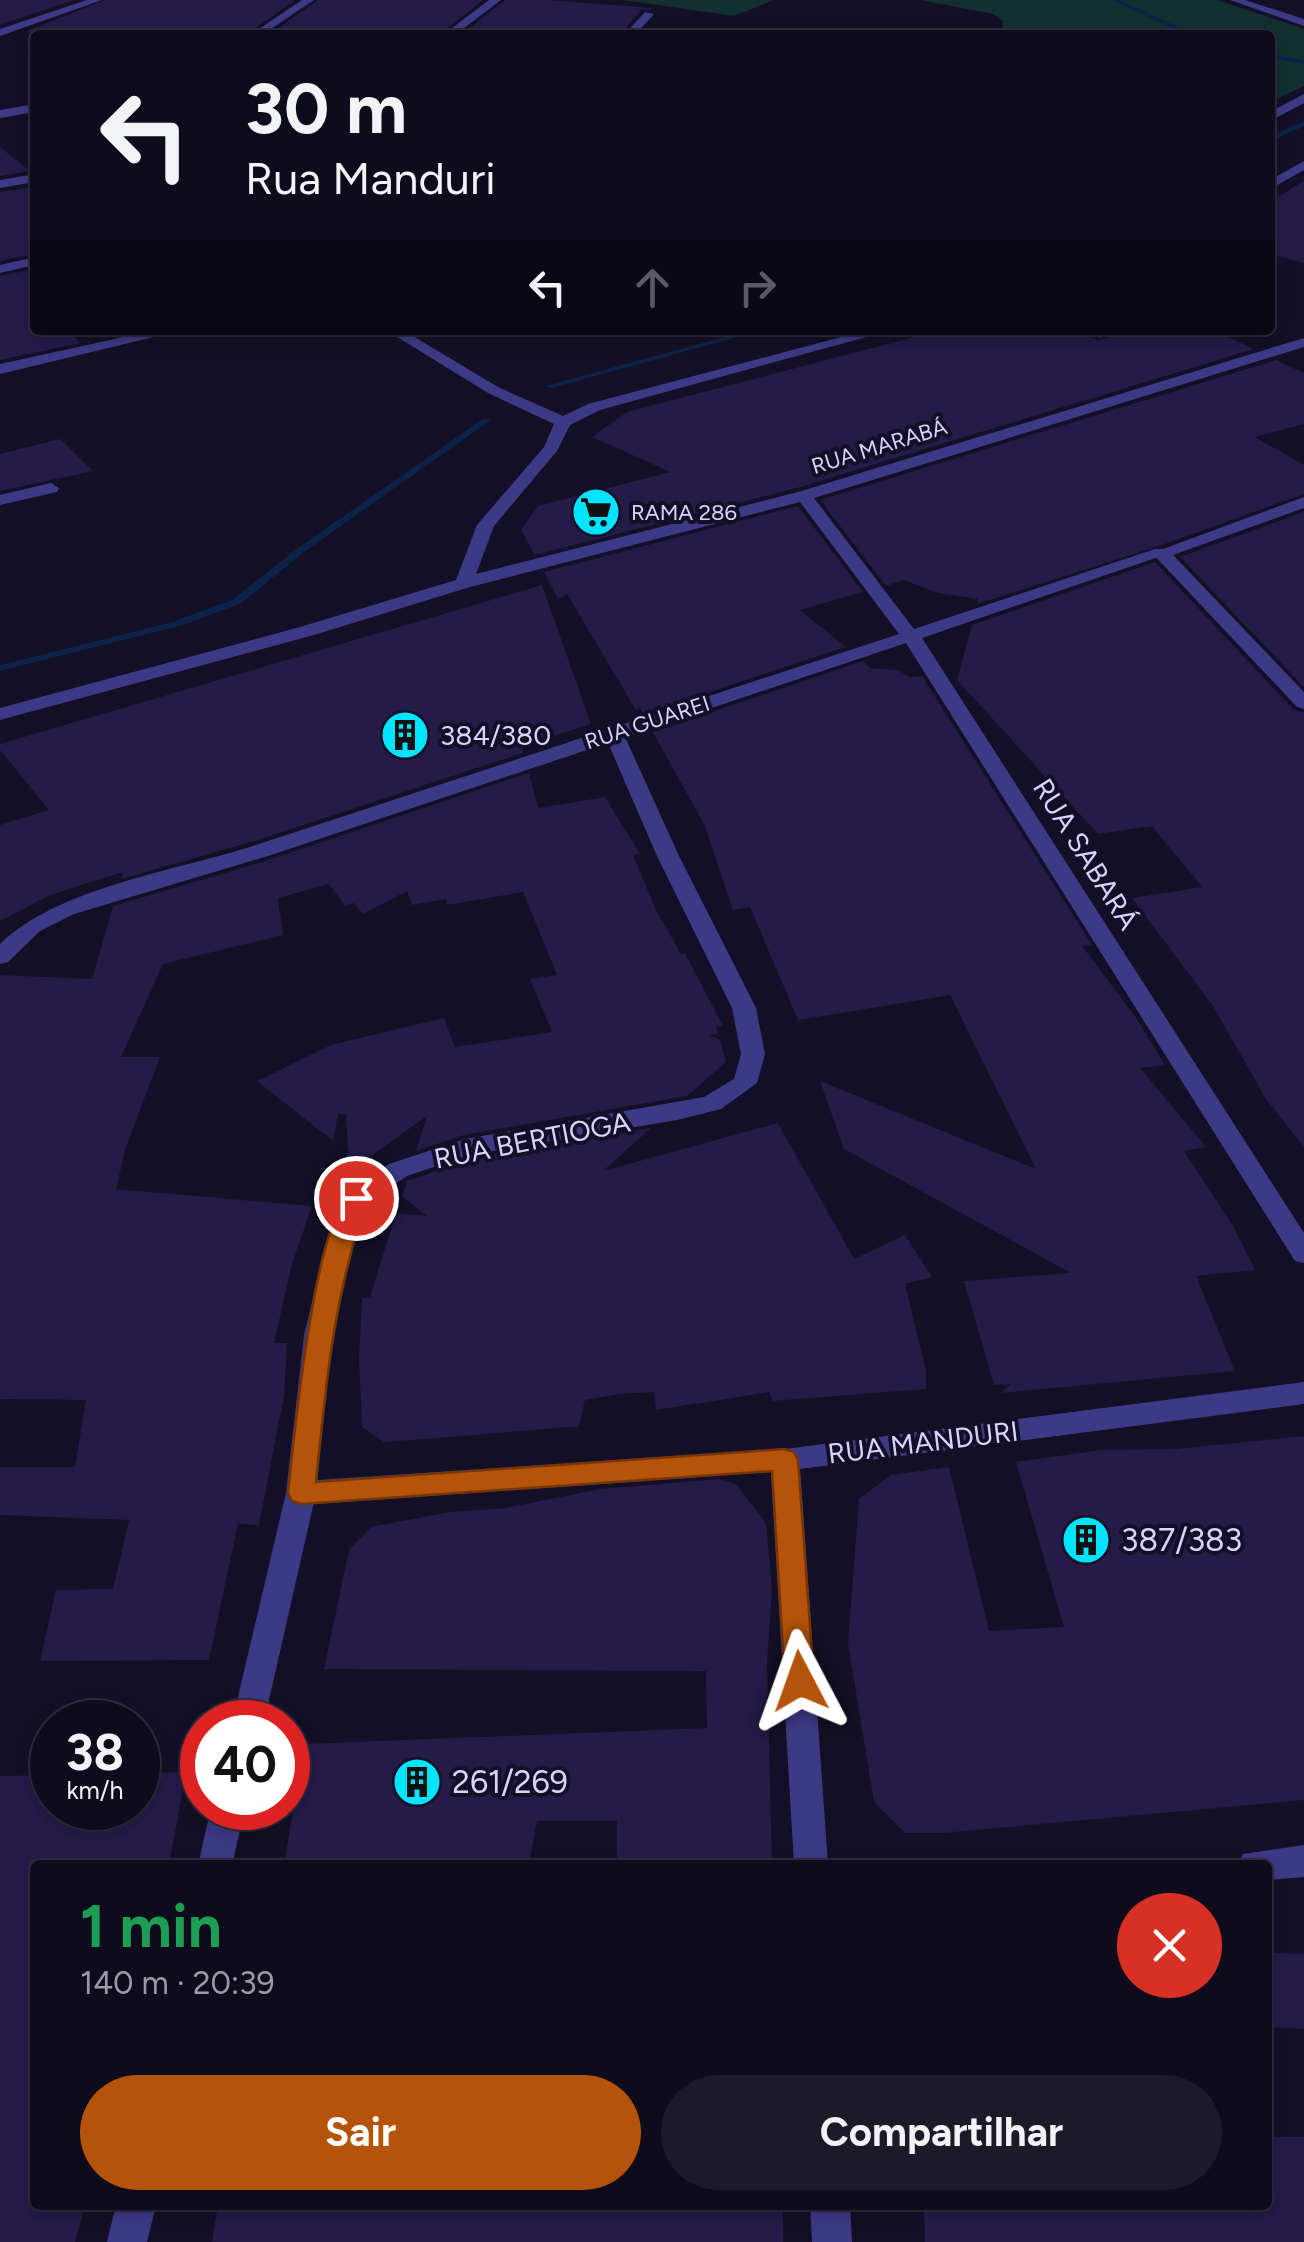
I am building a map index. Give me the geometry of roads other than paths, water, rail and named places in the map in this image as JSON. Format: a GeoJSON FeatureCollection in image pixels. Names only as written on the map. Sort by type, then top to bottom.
{"type":"FeatureCollection","features":[{"type":"Feature","properties":{"kind":"street"},"geometry":{"type":"LineString","coordinates":[[0,33],[97,0]]}},
{"type":"Feature","properties":{"kind":"street"},"geometry":{"type":"LineString","coordinates":[[262,30],[309,0]]}},
{"type":"Feature","properties":{"kind":"street"},"geometry":{"type":"LineString","coordinates":[[455,30],[496,0]]}},
{"type":"Feature","properties":{"kind":"street"},"geometry":{"type":"LineString","coordinates":[[1234,0],[1304,22]]}},
{"type":"Feature","properties":{"kind":"street"},"geometry":{"type":"LineString","coordinates":[[634,30],[649,14]]}},
{"type":"Feature","properties":{"kind":"street"},"geometry":{"type":"LineString","coordinates":[[1275,114],[1304,98]]}},
{"type":"Feature","properties":{"kind":"street"},"geometry":{"type":"LineString","coordinates":[[0,114],[30,109]]}},
{"type":"Feature","properties":{"kind":"street"},"geometry":{"type":"LineString","coordinates":[[1275,183],[1301,170]]}},
{"type":"Feature","properties":{"kind":"street"},"geometry":{"type":"LineString","coordinates":[[0,184],[30,179]]}},
{"type":"Feature","properties":{"kind":"street"},"geometry":{"type":"LineString","coordinates":[[0,268],[30,263]]}},
{"type":"Feature","properties":{"kind":"street"},"geometry":{"type":"LineString","coordinates":[[0,370],[154,335]]}},
{"type":"Feature","properties":{"kind":"street"},"geometry":{"type":"LineString","coordinates":[[401,335],[493,390],[563,422]]}},
{"type":"Feature","properties":{"kind":"street"},"geometry":{"type":"LineString","coordinates":[[464,584],[486,524],[552,448],[563,422],[594,406],[866,335]]}},
{"type":"Feature","properties":{"kind":"street","name":"RUA MARABÁ"},"geometry":{"type":"LineString","coordinates":[[0,714],[464,584],[804,496],[1304,342]]}},
{"type":"Feature","properties":{"kind":"street"},"geometry":{"type":"LineString","coordinates":[[0,500],[51,488]]}},
{"type":"Feature","properties":{"kind":"street","name":"RUA SABARÁ"},"geometry":{"type":"LineString","coordinates":[[804,496],[911,635],[1304,1254]]}},
{"type":"Feature","properties":{"kind":"street","name":"RUA GUAREI"},"geometry":{"type":"LineString","coordinates":[[0,957],[32,926],[66,909],[260,851],[1161,553],[1304,502]]}},
{"type":"Feature","properties":{"kind":"street"},"geometry":{"type":"LineString","coordinates":[[1161,553],[1304,703]]}},
{"type":"Feature","properties":{"kind":"street","name":"RUA BERTIOGA"},"geometry":{"type":"LineString","coordinates":[[253,1700],[301,1493],[318,1335],[340,1242],[356,1198],[398,1170],[465,1147],[677,1112],[712,1103],[745,1083],[753,1054],[744,1008],[668,856],[614,732]]}},
{"type":"Feature","properties":{"kind":"street","name":"RUA MANDURI"},"geometry":{"type":"LineString","coordinates":[[301,1493],[785,1460],[1304,1393]]}},
{"type":"Feature","properties":{"kind":"street"},"geometry":{"type":"LineString","coordinates":[[785,1460],[811,1860]]}},
{"type":"Feature","properties":{"kind":"street"},"geometry":{"type":"LineString","coordinates":[[216,1860],[223,1830]]}},
{"type":"Feature","properties":{"kind":"street"},"geometry":{"type":"LineString","coordinates":[[1272,1864],[1304,1861]]}},
{"type":"Feature","properties":{"kind":"street"},"geometry":{"type":"LineString","coordinates":[[127,2242],[135,2210]]}},
{"type":"Feature","properties":{"kind":"street"},"geometry":{"type":"LineString","coordinates":[[830,2210],[832,2242]]}},
{"type":"Feature","properties":{"kind":"waterway"},"geometry":{"type":"LineString","coordinates":[[1114,0],[1182,30]]}},
{"type":"Feature","properties":{"kind":"waterway"},"geometry":{"type":"LineString","coordinates":[[1275,57],[1304,62]]}},
{"type":"Feature","properties":{"kind":"waterway"},"geometry":{"type":"LineString","coordinates":[[1275,137],[1304,123]]}},
{"type":"Feature","properties":{"kind":"waterway"},"geometry":{"type":"LineString","coordinates":[[549,386],[740,335]]}},
{"type":"Feature","properties":{"kind":"waterway"},"geometry":{"type":"LineString","coordinates":[[0,668],[176,624],[236,602],[301,550],[487,420]]}},
{"type":"Feature","properties":{"kind":"place","name":"RAMA 286"},"geometry":{"type":"Point","coordinates":[596,512]}},
{"type":"Feature","properties":{"kind":"place","name":"384/380"},"geometry":{"type":"Point","coordinates":[405,735]}},
{"type":"Feature","properties":{"kind":"place","name":"387/383"},"geometry":{"type":"Point","coordinates":[1086,1540]}},
{"type":"Feature","properties":{"kind":"place","name":"261/269"},"geometry":{"type":"Point","coordinates":[417,1782]}}]}
